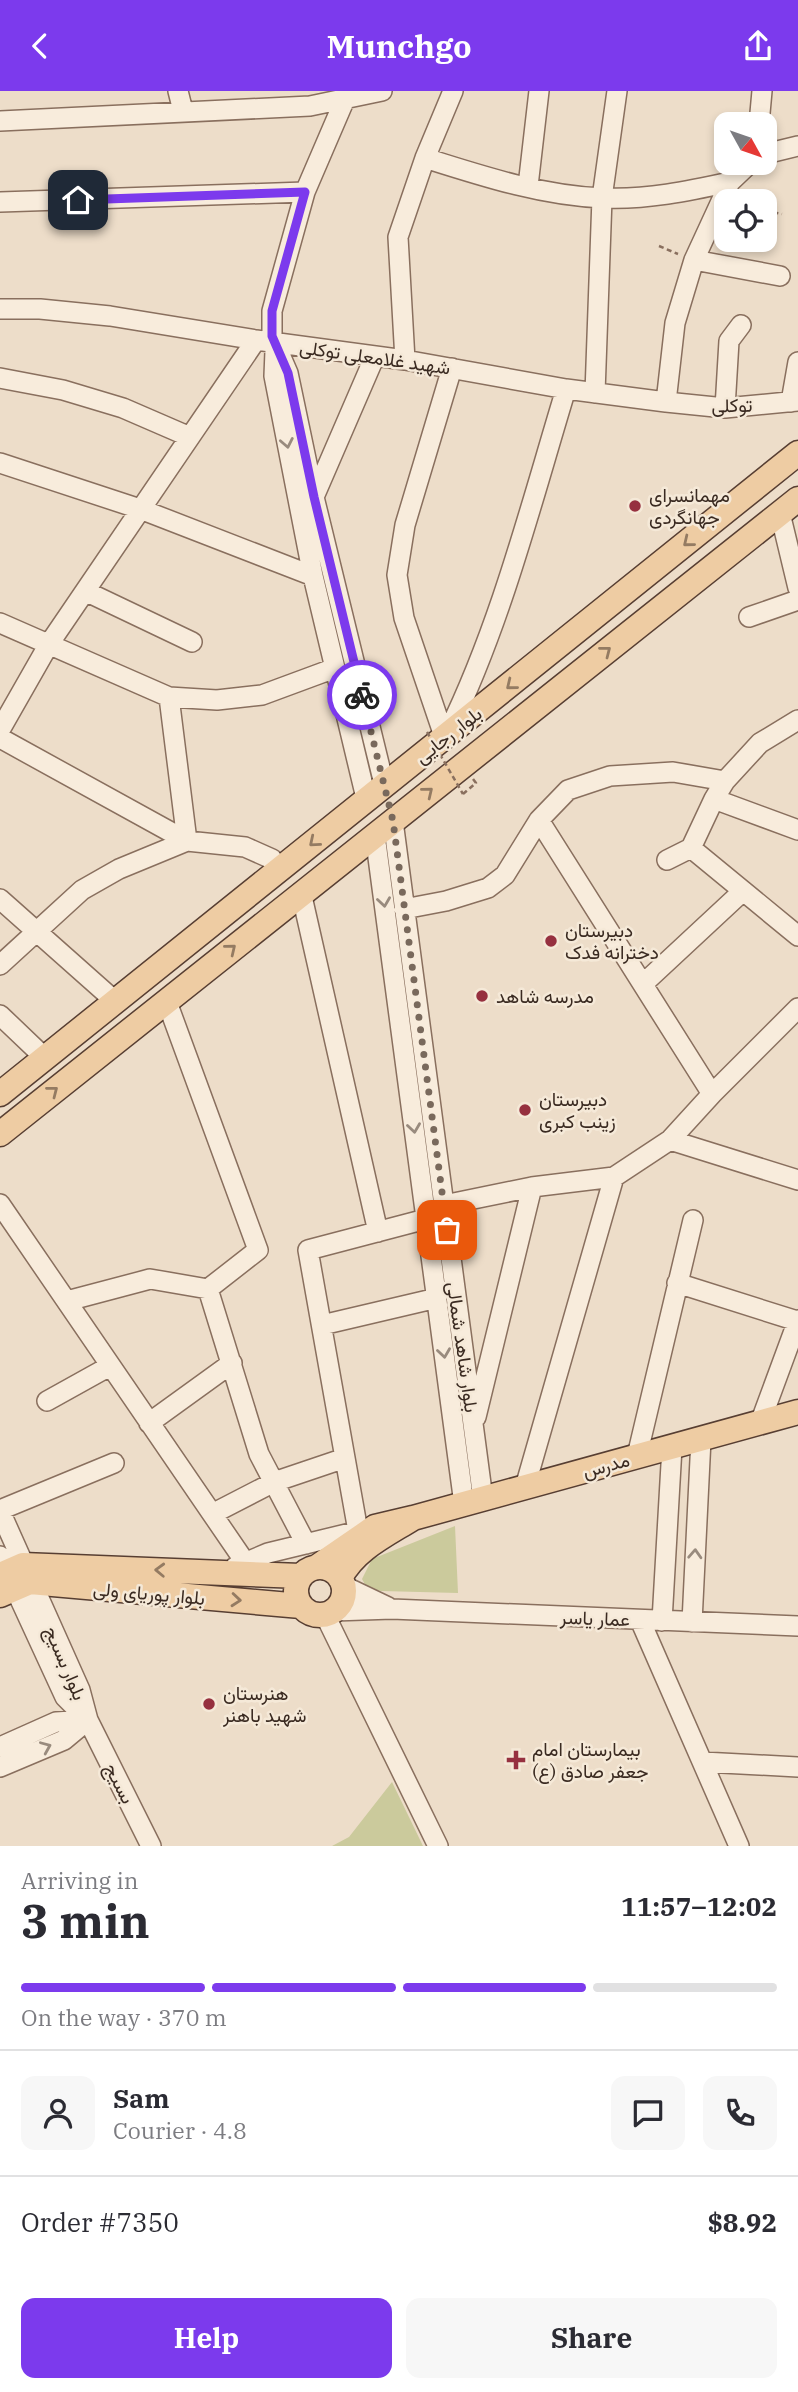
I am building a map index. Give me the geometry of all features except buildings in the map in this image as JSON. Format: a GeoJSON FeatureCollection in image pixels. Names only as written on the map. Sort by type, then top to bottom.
{"type":"FeatureCollection","features":[{"type":"Feature","properties":{"kind":"main road","name":"بلوار رجایی"},"geometry":{"type":"LineString","coordinates":[[0,1094],[279,871],[375,791],[436,735],[798,453]]}},
{"type":"Feature","properties":{"kind":"main road","name":"بلوار رجایی"},"geometry":{"type":"LineString","coordinates":[[0,1134],[789,506]]}},
{"type":"Feature","properties":{"kind":"main road"},"geometry":{"type":"LineString","coordinates":[[375,791],[384,828]]}},
{"type":"Feature","properties":{"kind":"main road","name":"مدرس"},"geometry":{"type":"LineString","coordinates":[[309,1571],[366,1529],[798,1412]]}},
{"type":"Feature","properties":{"kind":"main road","name":"مدرس"},"geometry":{"type":"LineString","coordinates":[[342,1582],[348,1564],[361,1551],[413,1518]]}},
{"type":"Feature","properties":{"kind":"main road"},"geometry":{"type":"LineString","coordinates":[[309,1571],[334,1571],[342,1582],[340,1604],[329,1613],[312,1614],[301,1606],[296,1591],[309,1571]]}},
{"type":"Feature","properties":{"kind":"main road","name":"بلوار پوریای ولی"},"geometry":{"type":"LineString","coordinates":[[11,1576],[309,1571]]}},
{"type":"Feature","properties":{"kind":"main road","name":"بلوار پوریای ولی"},"geometry":{"type":"LineString","coordinates":[[11,1576],[301,1606]]}},
{"type":"Feature","properties":{"kind":"street"},"geometry":{"type":"LineString","coordinates":[[178,91],[183,111]]}},
{"type":"Feature","properties":{"kind":"street"},"geometry":{"type":"LineString","coordinates":[[0,121],[183,111],[311,99],[345,99],[382,91]]}},
{"type":"Feature","properties":{"kind":"street"},"geometry":{"type":"LineString","coordinates":[[405,360],[398,237],[425,158],[453,91]]}},
{"type":"Feature","properties":{"kind":"street"},"geometry":{"type":"LineString","coordinates":[[528,186],[539,91]]}},
{"type":"Feature","properties":{"kind":"street"},"geometry":{"type":"LineString","coordinates":[[595,393],[603,198],[617,91]]}},
{"type":"Feature","properties":{"kind":"street"},"geometry":{"type":"LineString","coordinates":[[760,112],[761,91]]}},
{"type":"Feature","properties":{"kind":"street"},"geometry":{"type":"LineString","coordinates":[[0,730],[49,644],[140,509],[190,437],[265,341],[272,336],[272,311],[305,192],[345,99]]}},
{"type":"Feature","properties":{"kind":"street"},"geometry":{"type":"LineString","coordinates":[[777,151],[798,146]]}},
{"type":"Feature","properties":{"kind":"street"},"geometry":{"type":"LineString","coordinates":[[425,158],[484,177],[557,193],[603,198],[650,196],[730,182]]}},
{"type":"Feature","properties":{"kind":"street"},"geometry":{"type":"LineString","coordinates":[[666,402],[676,323],[695,260],[730,182],[737,175]]}},
{"type":"Feature","properties":{"kind":"street"},"geometry":{"type":"LineString","coordinates":[[0,202],[305,192]]}},
{"type":"Feature","properties":{"kind":"street"},"geometry":{"type":"LineString","coordinates":[[695,260],[780,276]]}},
{"type":"Feature","properties":{"kind":"street","name":"شهید غلامعلی توکلی"},"geometry":{"type":"LineString","coordinates":[[0,309],[40,309],[110,316],[405,360],[566,389],[666,402]]}},
{"type":"Feature","properties":{"kind":"street"},"geometry":{"type":"LineString","coordinates":[[725,408],[729,341],[741,325]]}},
{"type":"Feature","properties":{"kind":"street"},"geometry":{"type":"LineString","coordinates":[[265,341],[288,373],[375,791]]}},
{"type":"Feature","properties":{"kind":"street"},"geometry":{"type":"LineString","coordinates":[[265,341],[313,576],[335,668],[375,791]]}},
{"type":"Feature","properties":{"kind":"street"},"geometry":{"type":"LineString","coordinates":[[314,497],[375,356]]}},
{"type":"Feature","properties":{"kind":"street"},"geometry":{"type":"LineString","coordinates":[[794,401],[798,362]]}},
{"type":"Feature","properties":{"kind":"street"},"geometry":{"type":"LineString","coordinates":[[436,735],[404,618],[397,575],[405,525],[452,368]]}},
{"type":"Feature","properties":{"kind":"street"},"geometry":{"type":"LineString","coordinates":[[0,378],[62,390],[123,408],[190,437]]}},
{"type":"Feature","properties":{"kind":"street"},"geometry":{"type":"LineString","coordinates":[[436,735],[468,690],[506,582],[566,389]]}},
{"type":"Feature","properties":{"kind":"street","name":"توکلی"},"geometry":{"type":"LineString","coordinates":[[666,402],[725,408],[794,401]]}},
{"type":"Feature","properties":{"kind":"street"},"geometry":{"type":"LineString","coordinates":[[0,464],[140,509],[313,576]]}},
{"type":"Feature","properties":{"kind":"street"},"geometry":{"type":"LineString","coordinates":[[789,506],[798,588]]}},
{"type":"Feature","properties":{"kind":"street"},"geometry":{"type":"LineString","coordinates":[[85,591],[192,642]]}},
{"type":"Feature","properties":{"kind":"street"},"geometry":{"type":"LineString","coordinates":[[749,617],[798,600]]}},
{"type":"Feature","properties":{"kind":"street"},"geometry":{"type":"LineString","coordinates":[[0,623],[169,697],[218,699],[262,695],[335,668]]}},
{"type":"Feature","properties":{"kind":"street"},"geometry":{"type":"LineString","coordinates":[[169,697],[187,841]]}},
{"type":"Feature","properties":{"kind":"street"},"geometry":{"type":"LineString","coordinates":[[667,860],[691,848],[725,781],[760,743],[798,720]]}},
{"type":"Feature","properties":{"kind":"street"},"geometry":{"type":"LineString","coordinates":[[0,738],[187,841],[245,847],[272,859],[279,871]]}},
{"type":"Feature","properties":{"kind":"street"},"geometry":{"type":"LineString","coordinates":[[404,909],[446,901],[488,888],[505,875],[539,820],[568,790],[610,776],[673,772],[725,781]]}},
{"type":"Feature","properties":{"kind":"street"},"geometry":{"type":"LineString","coordinates":[[714,799],[798,830]]}},
{"type":"Feature","properties":{"kind":"street"},"geometry":{"type":"LineString","coordinates":[[539,820],[712,1094]]}},
{"type":"Feature","properties":{"kind":"street","name":"بلوار شاهد شمالی"},"geometry":{"type":"LineString","coordinates":[[384,828],[404,909],[444,1205],[473,1428],[473,1502]]}},
{"type":"Feature","properties":{"kind":"street","name":"بلوار شاهد شمالی"},"geometry":{"type":"LineString","coordinates":[[384,828],[426,1219],[437,1299],[473,1502]]}},
{"type":"Feature","properties":{"kind":"street"},"geometry":{"type":"LineString","coordinates":[[0,964],[82,890],[119,869],[187,841]]}},
{"type":"Feature","properties":{"kind":"street"},"geometry":{"type":"LineString","coordinates":[[691,848],[798,936]]}},
{"type":"Feature","properties":{"kind":"street"},"geometry":{"type":"LineString","coordinates":[[643,984],[743,891]]}},
{"type":"Feature","properties":{"kind":"street"},"geometry":{"type":"LineString","coordinates":[[302,892],[378,1232]]}},
{"type":"Feature","properties":{"kind":"street"},"geometry":{"type":"LineString","coordinates":[[0,899],[116,1002]]}},
{"type":"Feature","properties":{"kind":"street"},"geometry":{"type":"LineString","coordinates":[[67,1301],[150,1279],[208,1289],[258,1250],[167,1002]]}},
{"type":"Feature","properties":{"kind":"street"},"geometry":{"type":"LineString","coordinates":[[444,1205],[532,1187],[614,1177],[670,1140],[798,1008]]}},
{"type":"Feature","properties":{"kind":"street"},"geometry":{"type":"LineString","coordinates":[[0,1015],[45,1058]]}},
{"type":"Feature","properties":{"kind":"street"},"geometry":{"type":"LineString","coordinates":[[670,1140],[798,1180]]}},
{"type":"Feature","properties":{"kind":"street"},"geometry":{"type":"LineString","coordinates":[[525,1487],[614,1177]]}},
{"type":"Feature","properties":{"kind":"street"},"geometry":{"type":"LineString","coordinates":[[473,1428],[532,1187]]}},
{"type":"Feature","properties":{"kind":"street"},"geometry":{"type":"LineString","coordinates":[[0,1204],[245,1562]]}},
{"type":"Feature","properties":{"kind":"street"},"geometry":{"type":"LineString","coordinates":[[220,1573],[268,1553],[366,1529],[345,1458],[308,1250],[426,1219]]}},
{"type":"Feature","properties":{"kind":"street"},"geometry":{"type":"LineString","coordinates":[[637,1456],[693,1220]]}},
{"type":"Feature","properties":{"kind":"street"},"geometry":{"type":"LineString","coordinates":[[677,1283],[798,1321],[760,1423]]}},
{"type":"Feature","properties":{"kind":"street"},"geometry":{"type":"LineString","coordinates":[[208,1289],[259,1454],[306,1544]]}},
{"type":"Feature","properties":{"kind":"street"},"geometry":{"type":"LineString","coordinates":[[321,1325],[437,1299]]}},
{"type":"Feature","properties":{"kind":"street"},"geometry":{"type":"LineString","coordinates":[[149,1423],[232,1363]]}},
{"type":"Feature","properties":{"kind":"street"},"geometry":{"type":"LineString","coordinates":[[47,1402],[110,1366]]}},
{"type":"Feature","properties":{"kind":"street"},"geometry":{"type":"LineString","coordinates":[[692,1622],[701,1439]]}},
{"type":"Feature","properties":{"kind":"street"},"geometry":{"type":"LineString","coordinates":[[662,1621],[671,1447]]}},
{"type":"Feature","properties":{"kind":"street"},"geometry":{"type":"LineString","coordinates":[[212,1514],[274,1482],[345,1458]]}},
{"type":"Feature","properties":{"kind":"street"},"geometry":{"type":"LineString","coordinates":[[0,1511],[114,1463]]}},
{"type":"Feature","properties":{"kind":"street","name":"بلوار بسیج"},"geometry":{"type":"LineString","coordinates":[[0,1511],[11,1576],[65,1697],[88,1720]]}},
{"type":"Feature","properties":{"kind":"street","name":"عمار یاسر"},"geometry":{"type":"LineString","coordinates":[[342,1582],[393,1609]]}},
{"type":"Feature","properties":{"kind":"street","name":"عمار یاسر"},"geometry":{"type":"LineString","coordinates":[[329,1613],[393,1609],[798,1626]]}},
{"type":"Feature","properties":{"kind":"street"},"geometry":{"type":"LineString","coordinates":[[329,1613],[438,1846]]}},
{"type":"Feature","properties":{"kind":"street"},"geometry":{"type":"LineString","coordinates":[[640,1620],[739,1846]]}},
{"type":"Feature","properties":{"kind":"street"},"geometry":{"type":"LineString","coordinates":[[0,1747],[56,1722],[88,1720]]}},
{"type":"Feature","properties":{"kind":"street"},"geometry":{"type":"LineString","coordinates":[[0,1767],[64,1740],[88,1720]]}},
{"type":"Feature","properties":{"kind":"street","name":"بسیج"},"geometry":{"type":"LineString","coordinates":[[88,1720],[151,1846]]}},
{"type":"Feature","properties":{"kind":"street"},"geometry":{"type":"LineString","coordinates":[[703,1762],[798,1767]]}},
{"type":"Feature","properties":{"kind":"path"},"geometry":{"type":"LineString","coordinates":[[777,213],[782,214]]}},
{"type":"Feature","properties":{"kind":"path"},"geometry":{"type":"LineString","coordinates":[[659,246],[695,260]]}},
{"type":"Feature","properties":{"kind":"path"},"geometry":{"type":"LineString","coordinates":[[436,735],[463,794],[476,783]]}},
{"type":"Feature","properties":{"kind":"green space"},"geometry":{"type":"Polygon","coordinates":[[[455,1526],[458,1593],[381,1591],[367,1588],[362,1579],[372,1559],[455,1526]]]}},
{"type":"Feature","properties":{"kind":"green space"},"geometry":{"type":"Polygon","coordinates":[[[392,1782],[423,1846],[332,1846],[349,1837],[392,1782]]]}},
{"type":"Feature","properties":{"kind":"way so far"},"geometry":{"type":"LineString","coordinates":[[362,695],[393,821],[447,1230]]}},
{"type":"Feature","properties":{"kind":"place","name":"مهمانسرای جهانگردی"},"geometry":{"type":"Point","coordinates":[635,506]}},
{"type":"Feature","properties":{"kind":"place","name":"دبیرستان دخترانه فدک"},"geometry":{"type":"Point","coordinates":[551,941]}},
{"type":"Feature","properties":{"kind":"place","name":"مدرسه شاهد"},"geometry":{"type":"Point","coordinates":[482,996]}},
{"type":"Feature","properties":{"kind":"place","name":"دبیرستان زینب کبری"},"geometry":{"type":"Point","coordinates":[525,1110]}},
{"type":"Feature","properties":{"kind":"place","name":"هنرستان شهید باهنر"},"geometry":{"type":"Point","coordinates":[209,1704]}},
{"type":"Feature","properties":{"kind":"place","name":"بیمارستان امام جعفر صادق (ع)"},"geometry":{"type":"Point","coordinates":[516,1760]}},
{"type":"Feature","properties":{"kind":"route"},"geometry":{"type":"LineString","coordinates":[[78,200],[305,192],[272,311],[272,336],[288,373],[314,497],[362,695]]}}]}
